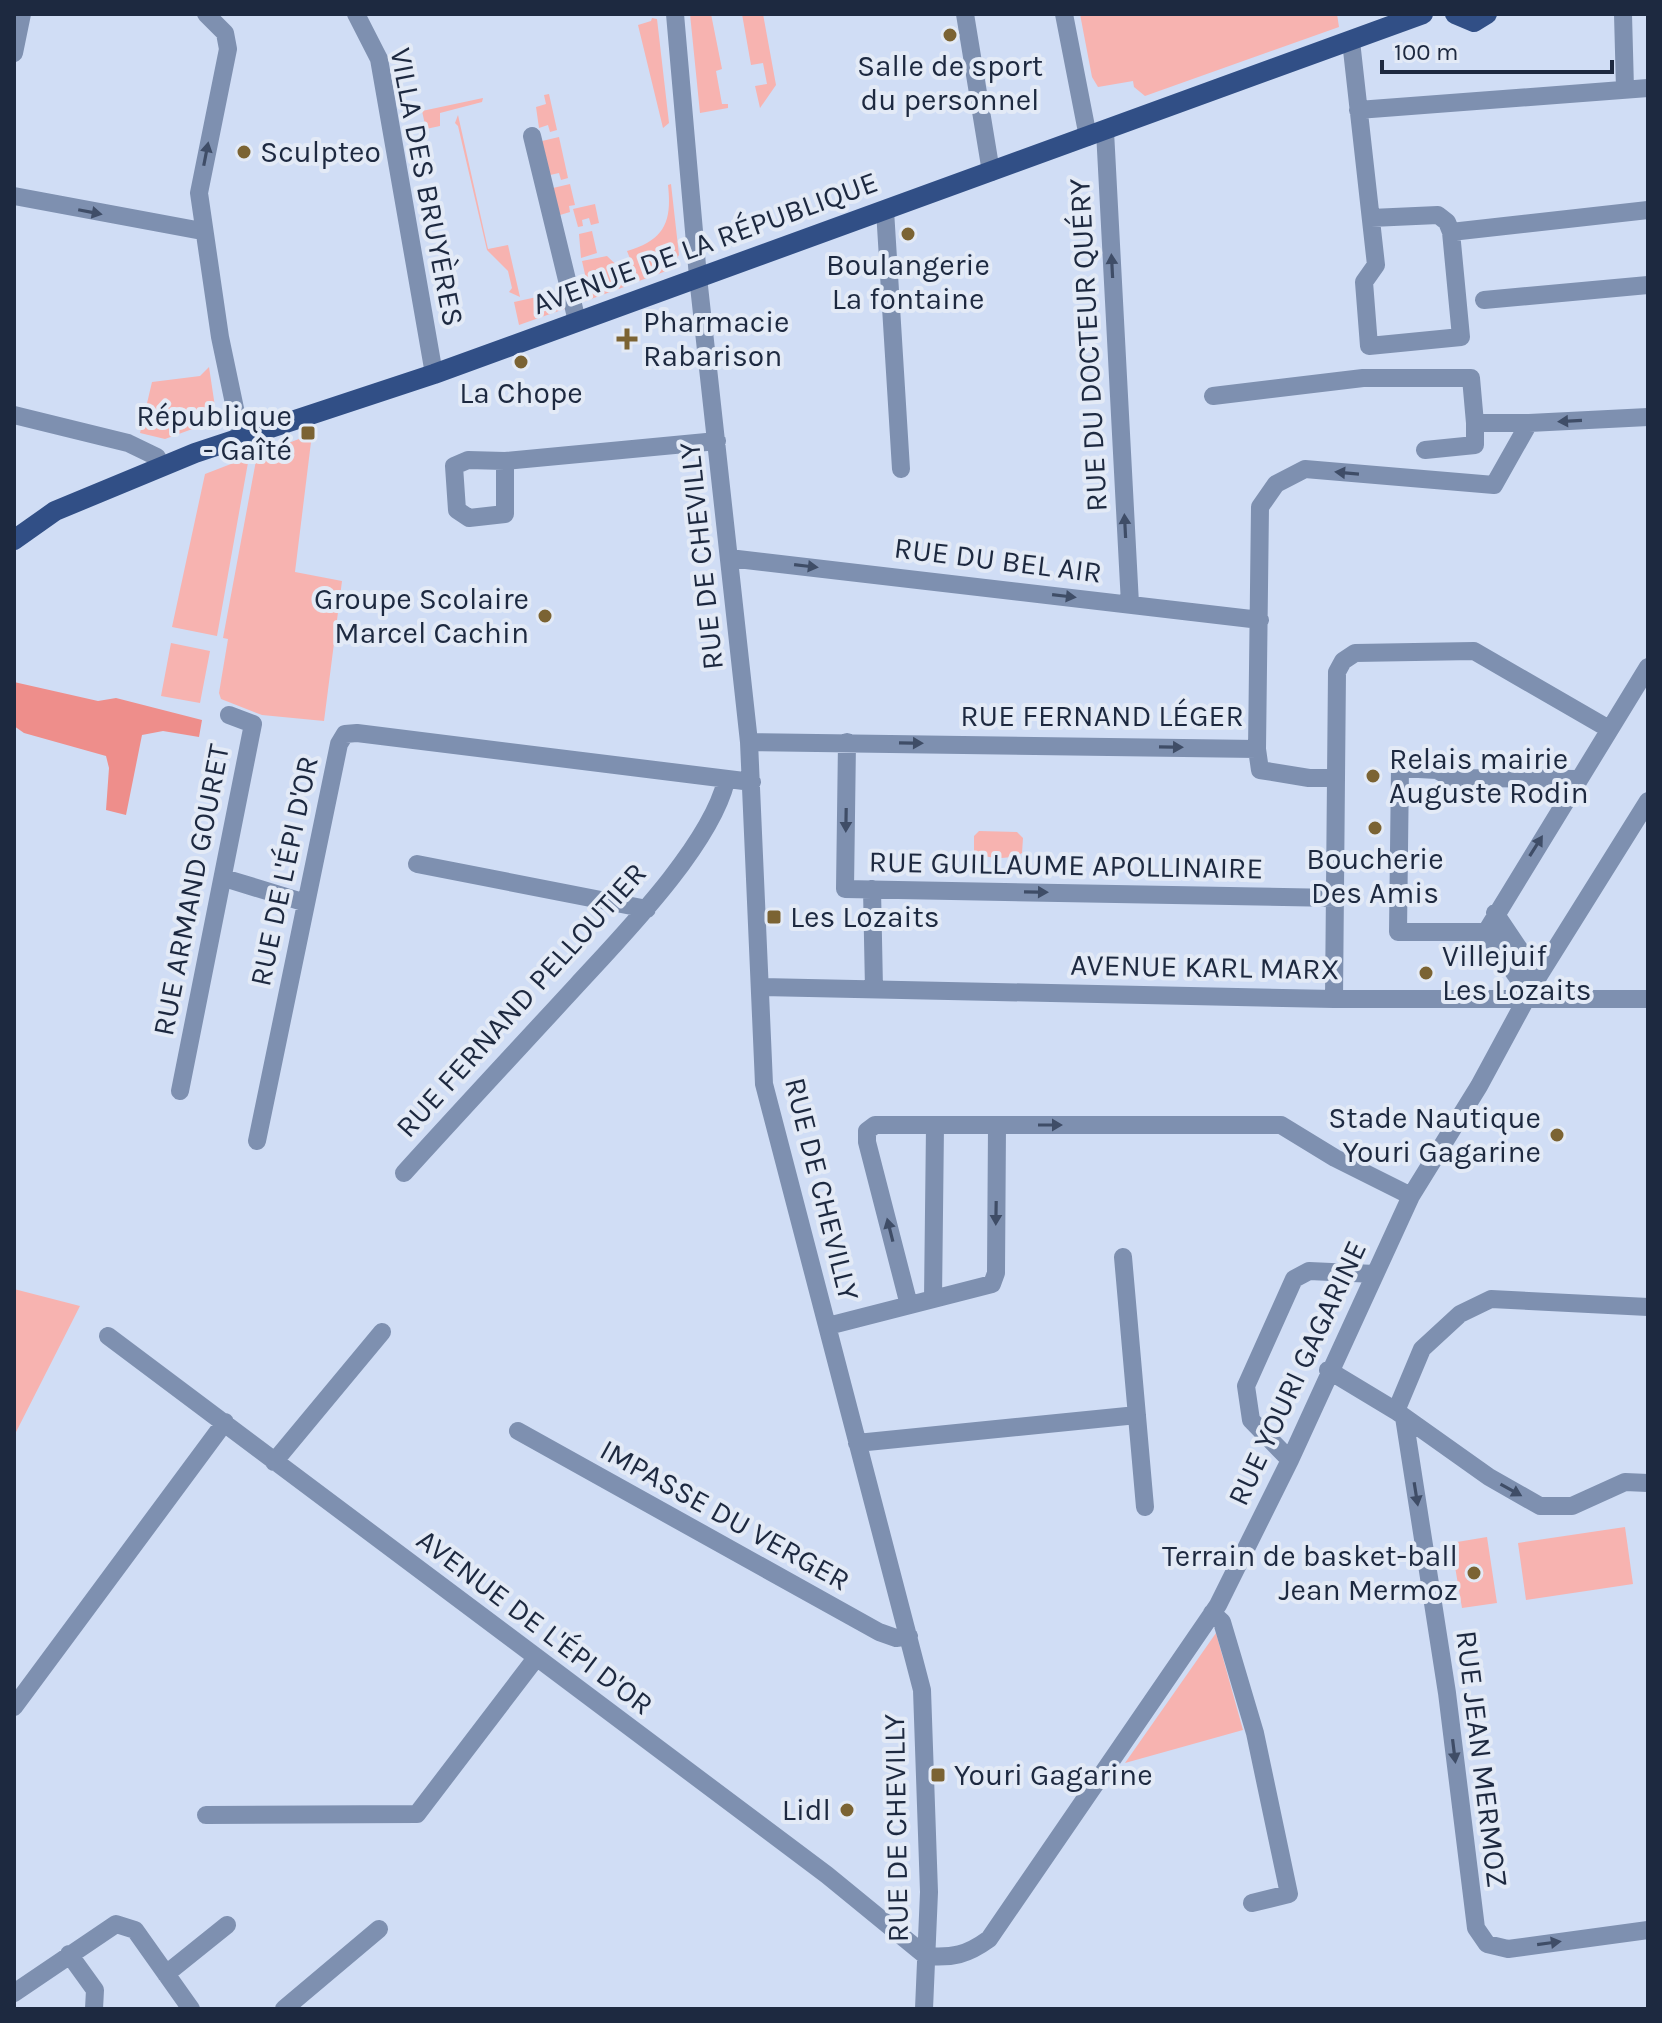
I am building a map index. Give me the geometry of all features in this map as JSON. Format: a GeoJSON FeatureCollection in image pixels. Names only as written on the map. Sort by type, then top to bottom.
{"type":"FeatureCollection","features":[{"type":"Feature","properties":{"kind":"main road","name":"AVENUE DE LA RÉPUBLIQUE"},"geometry":{"type":"LineString","coordinates":[[14,540],[55,511],[241,437],[434,374],[1423,14]]}},
{"type":"Feature","properties":{"kind":"main road"},"geometry":{"type":"LineString","coordinates":[[1455,14],[1474,22],[1487,14]]}},
{"type":"Feature","properties":{"kind":"street"},"geometry":{"type":"LineString","coordinates":[[14,53],[22,14]]}},
{"type":"Feature","properties":{"kind":"street"},"geometry":{"type":"LineString","coordinates":[[206,14],[225,33],[228,49],[199,193],[202,231],[241,437]]}},
{"type":"Feature","properties":{"kind":"street","name":"VILLA DES BRUYÈRES"},"geometry":{"type":"LineString","coordinates":[[356,14],[379,59],[434,374]]}},
{"type":"Feature","properties":{"kind":"street","name":"RUE DE CHEVILLY"},"geometry":{"type":"LineString","coordinates":[[675,14],[698,277],[749,742],[764,1084],[922,1690],[929,1886],[924,2009]]}},
{"type":"Feature","properties":{"kind":"street"},"geometry":{"type":"LineString","coordinates":[[965,14],[991,172]]}},
{"type":"Feature","properties":{"kind":"street","name":"RUE DU DOCTEUR QUÉRY"},"geometry":{"type":"LineString","coordinates":[[1064,14],[1096,134],[1130,604]]}},
{"type":"Feature","properties":{"kind":"street"},"geometry":{"type":"LineString","coordinates":[[1623,14],[1625,89]]}},
{"type":"Feature","properties":{"kind":"street"},"geometry":{"type":"LineString","coordinates":[[1351,41],[1376,265],[1364,282],[1369,346],[1461,337],[1451,232],[1438,215],[1371,218]]}},
{"type":"Feature","properties":{"kind":"street"},"geometry":{"type":"LineString","coordinates":[[1358,110],[1648,88]]}},
{"type":"Feature","properties":{"kind":"street"},"geometry":{"type":"LineString","coordinates":[[532,136],[577,321]]}},
{"type":"Feature","properties":{"kind":"street"},"geometry":{"type":"LineString","coordinates":[[14,196],[202,231]]}},
{"type":"Feature","properties":{"kind":"street"},"geometry":{"type":"LineString","coordinates":[[885,210],[901,469]]}},
{"type":"Feature","properties":{"kind":"street"},"geometry":{"type":"LineString","coordinates":[[1451,232],[1648,210]]}},
{"type":"Feature","properties":{"kind":"street"},"geometry":{"type":"LineString","coordinates":[[1484,300],[1648,285]]}},
{"type":"Feature","properties":{"kind":"street"},"geometry":{"type":"LineString","coordinates":[[1213,396],[1363,378],[1471,378],[1475,445],[1425,450]]}},
{"type":"Feature","properties":{"kind":"street"},"geometry":{"type":"LineString","coordinates":[[14,415],[128,443],[157,457],[161,467]]}},
{"type":"Feature","properties":{"kind":"street"},"geometry":{"type":"LineString","coordinates":[[1475,423],[1648,417]]}},
{"type":"Feature","properties":{"kind":"street","name":"RUE FERNAND LÉGER"},"geometry":{"type":"LineString","coordinates":[[749,742],[1257,749],[1260,507],[1276,484],[1305,469],[1494,485],[1529,423]]}},
{"type":"Feature","properties":{"kind":"street"},"geometry":{"type":"LineString","coordinates":[[505,461],[717,441]]}},
{"type":"Feature","properties":{"kind":"street","name":"RUE DU BEL AIR"},"geometry":{"type":"LineString","coordinates":[[729,558],[1260,620]]}},
{"type":"Feature","properties":{"kind":"street"},"geometry":{"type":"LineString","coordinates":[[1334,999],[1337,672],[1343,661],[1355,653],[1474,651],[1609,729]]}},
{"type":"Feature","properties":{"kind":"street"},"geometry":{"type":"LineString","coordinates":[[1486,932],[1648,667]]}},
{"type":"Feature","properties":{"kind":"street","name":"RUE ARMAND GOURET"},"geometry":{"type":"LineString","coordinates":[[180,1091],[253,724],[229,715]]}},
{"type":"Feature","properties":{"kind":"street","name":"RUE DE L'ÉPI D'OR"},"geometry":{"type":"LineString","coordinates":[[257,1141],[339,744],[349,733],[752,782]]}},
{"type":"Feature","properties":{"kind":"street","name":"RUE GUILLAUME APOLLINAIRE"},"geometry":{"type":"LineString","coordinates":[[847,742],[845,889],[1336,898]]}},
{"type":"Feature","properties":{"kind":"street"},"geometry":{"type":"LineString","coordinates":[[1257,749],[1260,770],[1265,773],[1336,778]]}},
{"type":"Feature","properties":{"kind":"street"},"geometry":{"type":"LineString","coordinates":[[1486,932],[1398,932],[1400,768],[1437,770],[1452,778],[1578,779]]}},
{"type":"Feature","properties":{"kind":"street","name":"RUE FERNAND PELLOUTIER"},"geometry":{"type":"LineString","coordinates":[[404,1173],[647,909],[699,836],[722,798],[726,781]]}},
{"type":"Feature","properties":{"kind":"street","name":"RUE YOURI GAGARINE"},"geometry":{"type":"LineString","coordinates":[[926,1956],[954,1958],[971,1952],[989,1939],[1212,1613],[1290,1460],[1328,1370],[1411,1196],[1479,1086],[1538,977],[1648,801]]}},
{"type":"Feature","properties":{"kind":"street"},"geometry":{"type":"LineString","coordinates":[[417,864],[647,909]]}},
{"type":"Feature","properties":{"kind":"street"},"geometry":{"type":"LineString","coordinates":[[224,878],[306,903]]}},
{"type":"Feature","properties":{"kind":"street"},"geometry":{"type":"LineString","coordinates":[[872,889],[874,989]]}},
{"type":"Feature","properties":{"kind":"street"},"geometry":{"type":"LineString","coordinates":[[1495,913],[1538,977]]}},
{"type":"Feature","properties":{"kind":"street"},"geometry":{"type":"LineString","coordinates":[[1486,932],[1518,978],[1526,999]]}},
{"type":"Feature","properties":{"kind":"street","name":"AVENUE KARL MARX"},"geometry":{"type":"LineString","coordinates":[[761,987],[1334,999],[1648,999]]}},
{"type":"Feature","properties":{"kind":"street"},"geometry":{"type":"LineString","coordinates":[[909,1305],[867,1131],[875,1125],[1281,1125],[1335,1158],[1411,1196]]}},
{"type":"Feature","properties":{"kind":"street"},"geometry":{"type":"LineString","coordinates":[[933,1299],[935,1126]]}},
{"type":"Feature","properties":{"kind":"street"},"geometry":{"type":"LineString","coordinates":[[828,1326],[990,1286],[994,1281],[997,1126]]}},
{"type":"Feature","properties":{"kind":"street"},"geometry":{"type":"LineString","coordinates":[[1123,1257],[1145,1507]]}},
{"type":"Feature","properties":{"kind":"street"},"geometry":{"type":"LineString","coordinates":[[1290,1460],[1251,1420],[1246,1386],[1294,1279],[1309,1271],[1375,1274]]}},
{"type":"Feature","properties":{"kind":"street"},"geometry":{"type":"LineString","coordinates":[[1400,1414],[1422,1349],[1460,1314],[1491,1299],[1648,1307]]}},
{"type":"Feature","properties":{"kind":"street"},"geometry":{"type":"LineString","coordinates":[[274,1462],[382,1332]]}},
{"type":"Feature","properties":{"kind":"street","name":"AVENUE DE L'ÉPI D'OR"},"geometry":{"type":"LineString","coordinates":[[108,1336],[827,1875],[926,1956]]}},
{"type":"Feature","properties":{"kind":"street"},"geometry":{"type":"LineString","coordinates":[[1328,1370],[1400,1414],[1489,1477],[1540,1506],[1572,1506],[1625,1482],[1648,1483]]}},
{"type":"Feature","properties":{"kind":"street","name":"RUE JEAN MERMOZ"},"geometry":{"type":"LineString","coordinates":[[1400,1414],[1447,1693],[1476,1928],[1487,1944],[1508,1949],[1648,1930]]}},
{"type":"Feature","properties":{"kind":"street"},"geometry":{"type":"LineString","coordinates":[[857,1443],[1137,1415]]}},
{"type":"Feature","properties":{"kind":"street"},"geometry":{"type":"LineString","coordinates":[[14,1707],[225,1422]]}},
{"type":"Feature","properties":{"kind":"street","name":"IMPASSE DU VERGER"},"geometry":{"type":"LineString","coordinates":[[518,1431],[879,1632],[896,1638],[909,1636]]}},
{"type":"Feature","properties":{"kind":"street"},"geometry":{"type":"LineString","coordinates":[[1212,1613],[1222,1622],[1255,1733],[1289,1894],[1252,1903]]}},
{"type":"Feature","properties":{"kind":"street"},"geometry":{"type":"LineString","coordinates":[[206,1815],[417,1814],[536,1658]]}},
{"type":"Feature","properties":{"kind":"street"},"geometry":{"type":"LineString","coordinates":[[14,1993],[116,1924],[135,1930],[191,2009]]}},
{"type":"Feature","properties":{"kind":"street"},"geometry":{"type":"LineString","coordinates":[[166,1974],[227,1925]]}},
{"type":"Feature","properties":{"kind":"street"},"geometry":{"type":"LineString","coordinates":[[284,2009],[379,1929]]}},
{"type":"Feature","properties":{"kind":"street"},"geometry":{"type":"LineString","coordinates":[[69,1954],[95,1990],[94,2009]]}},
{"type":"Feature","properties":{"kind":"shaded area"},"geometry":{"type":"Polygon","coordinates":[[[690,14],[711,14],[722,69],[716,71],[722,104],[728,104],[728,108],[700,113],[690,14]]]}},
{"type":"Feature","properties":{"kind":"shaded area"},"geometry":{"type":"Polygon","coordinates":[[[742,14],[763,14],[776,85],[760,108],[755,86],[767,84],[763,63],[751,65],[742,14]]]}},
{"type":"Feature","properties":{"kind":"shaded area"},"geometry":{"type":"Polygon","coordinates":[[[1080,14],[1337,14],[1339,27],[1145,96],[1134,87],[1133,81],[1098,87],[1092,77],[1080,14]]]}},
{"type":"Feature","properties":{"kind":"shaded area"},"geometry":{"type":"Polygon","coordinates":[[[652,18],[657,19],[669,123],[663,128],[638,25],[652,18]]]}},
{"type":"Feature","properties":{"kind":"shaded area"},"geometry":{"type":"Polygon","coordinates":[[[549,94],[557,130],[550,132],[548,125],[539,128],[536,107],[546,104],[544,95],[549,94]]]}},
{"type":"Feature","properties":{"kind":"shaded area"},"geometry":{"type":"Polygon","coordinates":[[[483,98],[482,102],[440,113],[440,126],[426,129],[422,111],[483,98]]]}},
{"type":"Feature","properties":{"kind":"shaded area"},"geometry":{"type":"Polygon","coordinates":[[[458,115],[488,249],[508,245],[520,297],[509,292],[512,288],[508,271],[487,250],[455,123],[458,115]]]}},
{"type":"Feature","properties":{"kind":"shaded area"},"geometry":{"type":"Polygon","coordinates":[[[559,137],[568,178],[561,180],[559,173],[550,175],[542,141],[559,137]]]}},
{"type":"Feature","properties":{"kind":"shaded area"},"geometry":{"type":"Polygon","coordinates":[[[570,184],[575,205],[569,206],[570,212],[560,215],[553,188],[570,184]]]}},
{"type":"Feature","properties":{"kind":"shaded area"},"geometry":{"type":"Polygon","coordinates":[[[671,184],[679,255],[669,270],[639,281],[627,251],[658,235],[667,219],[668,185],[671,184]]]}},
{"type":"Feature","properties":{"kind":"shaded area"},"geometry":{"type":"Polygon","coordinates":[[[595,204],[599,223],[591,225],[589,218],[582,220],[583,226],[578,227],[573,209],[595,204]]]}},
{"type":"Feature","properties":{"kind":"shaded area"},"geometry":{"type":"Polygon","coordinates":[[[592,231],[597,253],[581,258],[579,234],[592,231]]]}},
{"type":"Feature","properties":{"kind":"shaded area"},"geometry":{"type":"Polygon","coordinates":[[[607,256],[635,283],[580,303],[578,295],[589,292],[582,261],[607,256]]]}},
{"type":"Feature","properties":{"kind":"shaded area"},"geometry":{"type":"Polygon","coordinates":[[[564,291],[567,308],[519,325],[514,302],[564,291]]]}},
{"type":"Feature","properties":{"kind":"shaded area"},"geometry":{"type":"Polygon","coordinates":[[[209,367],[217,420],[165,439],[140,433],[152,382],[200,376],[209,367]]]}},
{"type":"Feature","properties":{"kind":"shaded area"},"geometry":{"type":"Polygon","coordinates":[[[312,434],[295,572],[342,581],[324,721],[262,715],[221,699],[219,693],[228,639],[223,638],[257,455],[312,434]]]}},
{"type":"Feature","properties":{"kind":"shaded area"},"geometry":{"type":"Polygon","coordinates":[[[249,457],[217,636],[172,627],[205,474],[249,457]]]}},
{"type":"Feature","properties":{"kind":"shaded area"},"geometry":{"type":"Polygon","coordinates":[[[171,643],[210,651],[200,703],[161,696],[171,643]]]}},
{"type":"Feature","properties":{"kind":"shaded area"},"geometry":{"type":"Polygon","coordinates":[[[14,682],[98,701],[116,698],[202,720],[199,737],[163,731],[142,735],[126,815],[106,810],[109,768],[106,756],[24,733],[14,726],[14,682]]]}},
{"type":"Feature","properties":{"kind":"shaded area"},"geometry":{"type":"Polygon","coordinates":[[[979,831],[1017,832],[1023,838],[1022,853],[998,858],[979,854],[974,851],[974,836],[979,831]]]}},
{"type":"Feature","properties":{"kind":"shaded area"},"geometry":{"type":"Polygon","coordinates":[[[14,1289],[80,1306],[14,1436],[14,1289]]]}},
{"type":"Feature","properties":{"kind":"shaded area"},"geometry":{"type":"Polygon","coordinates":[[[1625,1527],[1633,1584],[1526,1600],[1518,1543],[1625,1527]]]}},
{"type":"Feature","properties":{"kind":"shaded area","name":"Terrain de basket-ball Jean Mermoz"},"geometry":{"type":"Polygon","coordinates":[[[1487,1537],[1497,1603],[1462,1608],[1451,1543],[1487,1537]]]}},
{"type":"Feature","properties":{"kind":"shaded area"},"geometry":{"type":"Polygon","coordinates":[[[1216,1633],[1243,1730],[1125,1763],[1216,1633]]]}},
{"type":"Feature","properties":{"kind":"place","name":"Salle de sport du personnel"},"geometry":{"type":"Point","coordinates":[950,35]}},
{"type":"Feature","properties":{"kind":"place","name":"Sculpteo"},"geometry":{"type":"Point","coordinates":[244,152]}},
{"type":"Feature","properties":{"kind":"place","name":"Boulangerie La fontaine"},"geometry":{"type":"Point","coordinates":[908,234]}},
{"type":"Feature","properties":{"kind":"place","name":"Pharmacie Rabarison"},"geometry":{"type":"Point","coordinates":[627,339]}},
{"type":"Feature","properties":{"kind":"place","name":"La Chope"},"geometry":{"type":"Point","coordinates":[521,362]}},
{"type":"Feature","properties":{"kind":"place","name":"République - Gaîté"},"geometry":{"type":"Point","coordinates":[308,433]}},
{"type":"Feature","properties":{"kind":"place","name":"Groupe Scolaire Marcel Cachin"},"geometry":{"type":"Point","coordinates":[545,616]}},
{"type":"Feature","properties":{"kind":"place","name":"Relais mairie Auguste Rodin"},"geometry":{"type":"Point","coordinates":[1373,776]}},
{"type":"Feature","properties":{"kind":"place","name":"Boucherie Des Amis"},"geometry":{"type":"Point","coordinates":[1375,828]}},
{"type":"Feature","properties":{"kind":"place","name":"Les Lozaits"},"geometry":{"type":"Point","coordinates":[774,917]}},
{"type":"Feature","properties":{"kind":"place","name":"Villejuif Les Lozaits"},"geometry":{"type":"Point","coordinates":[1426,973]}},
{"type":"Feature","properties":{"kind":"place","name":"Stade Nautique Youri Gagarine"},"geometry":{"type":"Point","coordinates":[1557,1135]}},
{"type":"Feature","properties":{"kind":"place","name":"Terrain de basket-ball Jean Mermoz"},"geometry":{"type":"Point","coordinates":[1474,1573]}},
{"type":"Feature","properties":{"kind":"place","name":"Youri Gagarine"},"geometry":{"type":"Point","coordinates":[938,1775]}},
{"type":"Feature","properties":{"kind":"place","name":"Lidl"},"geometry":{"type":"Point","coordinates":[847,1810]}}]}
